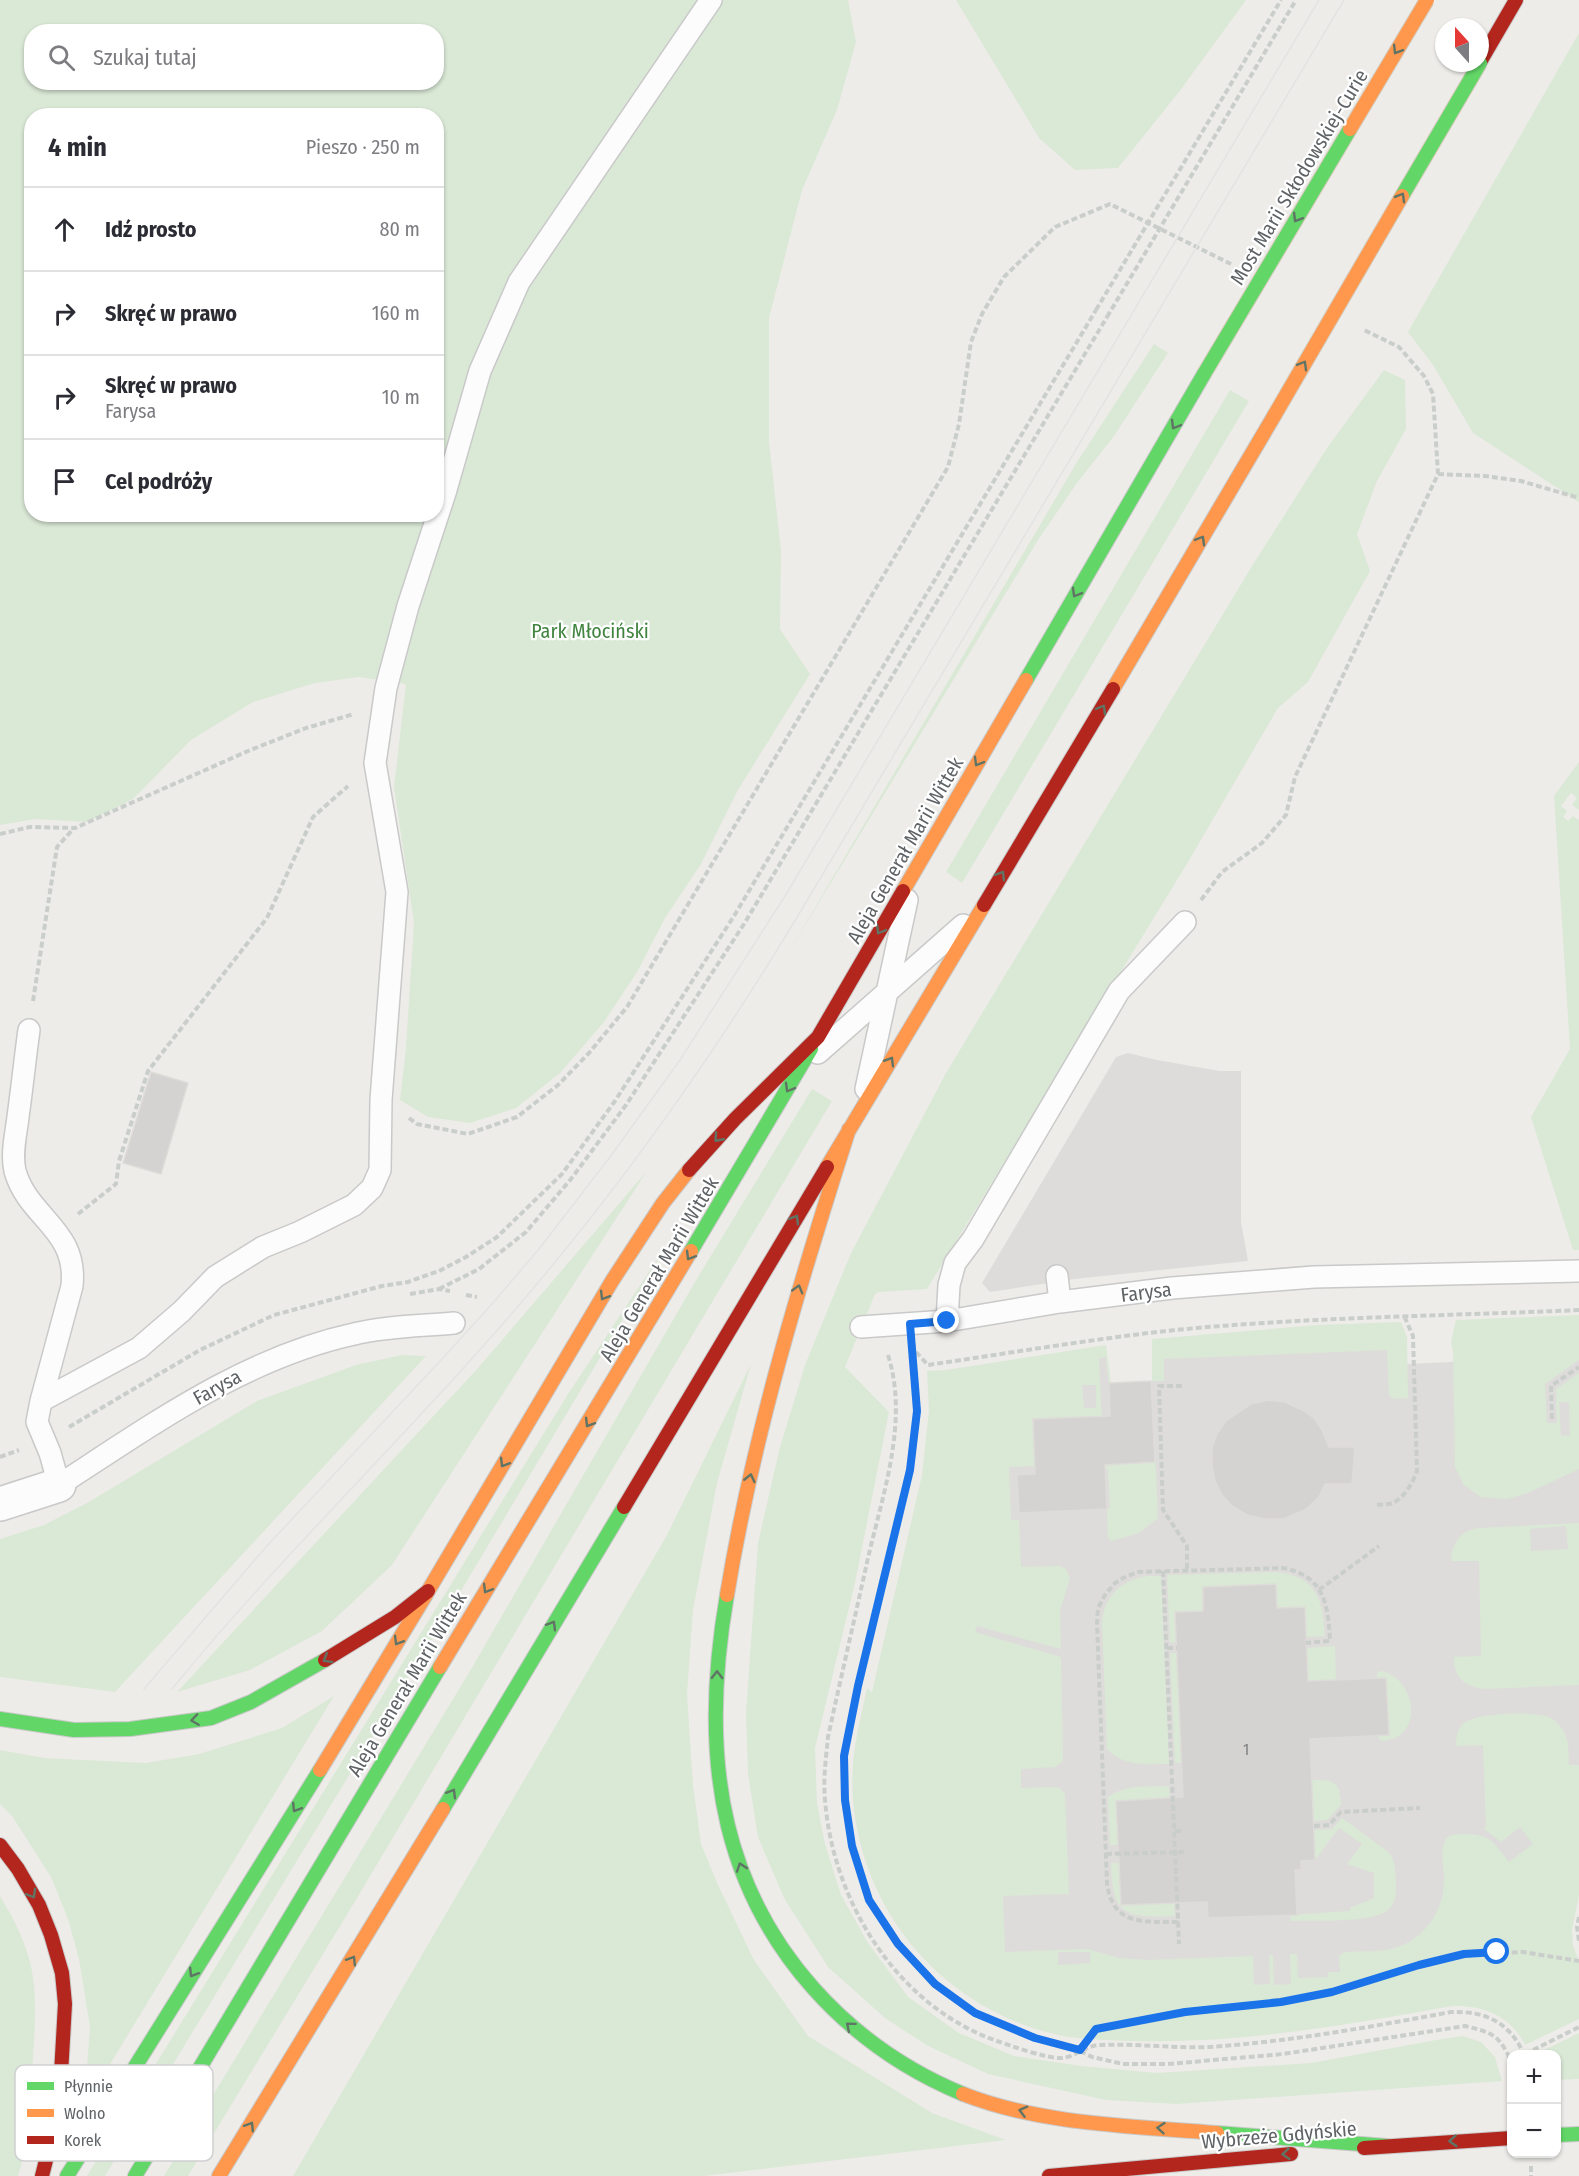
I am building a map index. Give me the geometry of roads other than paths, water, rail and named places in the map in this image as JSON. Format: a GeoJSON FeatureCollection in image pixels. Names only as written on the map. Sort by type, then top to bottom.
{"type":"FeatureCollection","features":[{"type":"Feature","properties":{"kind":"main road","name":"Most Marii Skłodowskiej-Curie"},"geometry":{"type":"LineString","coordinates":[[1204,374],[1427,0]]}},
{"type":"Feature","properties":{"kind":"main road"},"geometry":{"type":"LineString","coordinates":[[1489,47],[1516,0]]}},
{"type":"Feature","properties":{"kind":"main road"},"geometry":{"type":"LineString","coordinates":[[219,2176],[365,1939],[1102,708],[1475,72]]}},
{"type":"Feature","properties":{"kind":"main road","name":"Aleja Generał Marii Wittek"},"geometry":{"type":"LineString","coordinates":[[202,2065],[801,1068],[1204,374]]}},
{"type":"Feature","properties":{"kind":"main road"},"geometry":{"type":"LineString","coordinates":[[136,2065],[332,1750],[612,1281],[663,1203],[687,1172],[735,1119],[818,1037]]}},
{"type":"Feature","properties":{"kind":"main road"},"geometry":{"type":"LineString","coordinates":[[854,1120],[800,1281],[765,1411],[737,1535],[718,1663],[718,1760],[723,1800],[737,1853],[758,1907],[783,1950],[805,1981],[849,2025],[876,2047],[910,2067],[983,2101],[1029,2113],[1081,2121],[1386,2146]]}},
{"type":"Feature","properties":{"kind":"main road"},"geometry":{"type":"LineString","coordinates":[[0,1719],[74,1730],[130,1729],[211,1718],[251,1702],[306,1672],[395,1617],[428,1591]]}},
{"type":"Feature","properties":{"kind":"main road"},"geometry":{"type":"LineString","coordinates":[[0,1845],[18,1869],[39,1905],[62,1973],[65,2004],[62,2065]]}},
{"type":"Feature","properties":{"kind":"main road"},"geometry":{"type":"LineString","coordinates":[[1561,2135],[1579,2134]]}},
{"type":"Feature","properties":{"kind":"main road","name":"Wybrzeże Gdyńskie"},"geometry":{"type":"LineString","coordinates":[[1049,2176],[1386,2146],[1507,2138]]}},
{"type":"Feature","properties":{"kind":"main road"},"geometry":{"type":"LineString","coordinates":[[42,2176],[46,2161]]}},
{"type":"Feature","properties":{"kind":"main road"},"geometry":{"type":"LineString","coordinates":[[67,2176],[76,2161]]}},
{"type":"Feature","properties":{"kind":"main road","name":"Aleja Generał Marii Wittek"},"geometry":{"type":"LineString","coordinates":[[135,2176],[144,2161]]}},
{"type":"Feature","properties":{"kind":"street","name":"Farysa"},"geometry":{"type":"LineString","coordinates":[[0,1504],[59,1485]]}},
{"type":"Feature","properties":{"kind":"lane"},"geometry":{"type":"LineString","coordinates":[[444,496],[480,371],[519,282],[711,0]]}},
{"type":"Feature","properties":{"kind":"lane"},"geometry":{"type":"LineString","coordinates":[[40,1401],[139,1348],[182,1311],[215,1277],[263,1247],[300,1232],[354,1205],[372,1188],[380,1170],[381,1100],[397,892],[375,763],[386,688],[408,606],[436,522]]}},
{"type":"Feature","properties":{"kind":"lane"},"geometry":{"type":"LineString","coordinates":[[854,1120],[887,992],[914,872]]}},
{"type":"Feature","properties":{"kind":"lane"},"geometry":{"type":"LineString","coordinates":[[801,1068],[983,905]]}},
{"type":"Feature","properties":{"kind":"lane"},"geometry":{"type":"LineString","coordinates":[[947,1321],[949,1285],[955,1263],[973,1239],[1119,991],[1185,922]]}},
{"type":"Feature","properties":{"kind":"lane"},"geometry":{"type":"LineString","coordinates":[[29,1030],[14,1150],[15,1170],[20,1185],[68,1249],[74,1273],[40,1401],[37,1422],[50,1452],[59,1485]]}},
{"type":"Feature","properties":{"kind":"lane","name":"Farysa"},"geometry":{"type":"LineString","coordinates":[[861,1327],[947,1321],[1060,1302],[1172,1288],[1314,1277],[1579,1270]]}},
{"type":"Feature","properties":{"kind":"lane"},"geometry":{"type":"LineString","coordinates":[[1057,1276],[1060,1302]]}},
{"type":"Feature","properties":{"kind":"lane","name":"Farysa"},"geometry":{"type":"LineString","coordinates":[[59,1485],[165,1417],[262,1363],[305,1347],[355,1333],[454,1323]]}},
{"type":"Feature","properties":{"kind":"tram line"},"geometry":{"type":"LineString","coordinates":[[144,1689],[265,1548],[443,1358],[539,1249],[610,1157],[680,1060],[785,896],[1319,0]]}},
{"type":"Feature","properties":{"kind":"tram line"},"geometry":{"type":"LineString","coordinates":[[172,1689],[253,1594],[507,1319],[586,1224],[696,1075],[796,919],[1344,0]]}},
{"type":"Feature","properties":{"kind":"park label","name":"Park Młociński"},"geometry":{"type":"Point","coordinates":[590,631]}}]}
